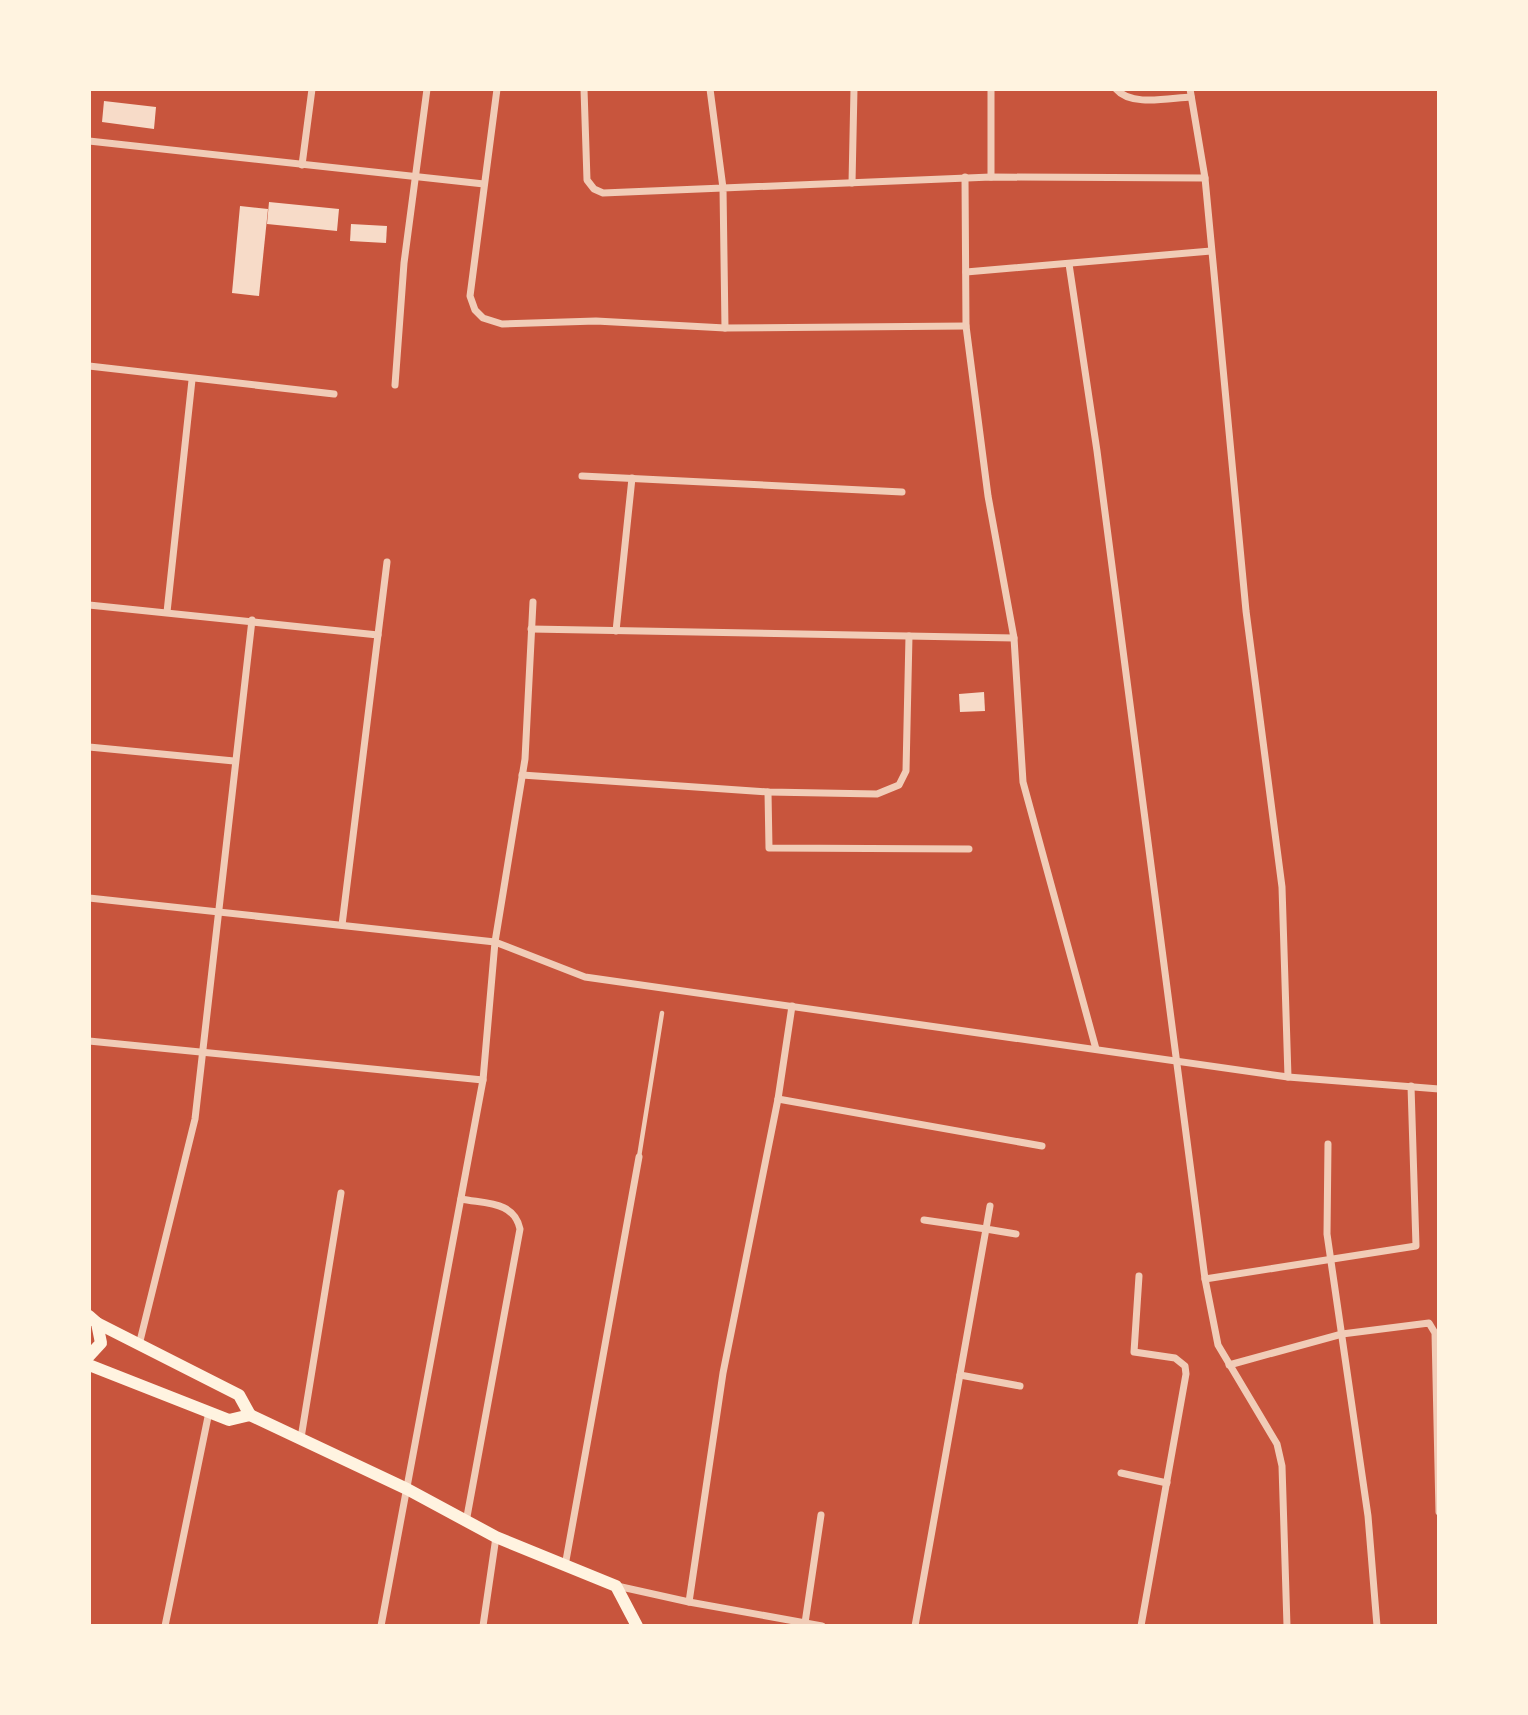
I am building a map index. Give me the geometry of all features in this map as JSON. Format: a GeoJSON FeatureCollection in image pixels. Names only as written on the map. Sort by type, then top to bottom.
{"type":"FeatureCollection","features":[{"type":"Feature","properties":{"kind":"main road"},"geometry":{"type":"LineString","coordinates":[[93,1319],[239,1395],[250,1415],[407,1489],[496,1537],[616,1586],[637,1626]]}},
{"type":"Feature","properties":{"kind":"main road"},"geometry":{"type":"LineString","coordinates":[[89,1356],[100,1343],[93,1319]]}},
{"type":"Feature","properties":{"kind":"main road"},"geometry":{"type":"LineString","coordinates":[[89,1365],[229,1420],[250,1415]]}},
{"type":"Feature","properties":{"kind":"street"},"geometry":{"type":"LineString","coordinates":[[302,165],[312,89]]}},
{"type":"Feature","properties":{"kind":"street"},"geometry":{"type":"LineString","coordinates":[[395,385],[404,262],[427,89]]}},
{"type":"Feature","properties":{"kind":"street"},"geometry":{"type":"LineString","coordinates":[[496,89],[470,296],[475,310],[483,318],[502,324],[596,321],[725,328],[966,326]]}},
{"type":"Feature","properties":{"kind":"street"},"geometry":{"type":"LineString","coordinates":[[584,89],[587,180],[594,189],[603,193],[965,177],[1205,178]]}},
{"type":"Feature","properties":{"kind":"street"},"geometry":{"type":"LineString","coordinates":[[710,89],[723,188],[725,328]]}},
{"type":"Feature","properties":{"kind":"street"},"geometry":{"type":"LineString","coordinates":[[852,183],[855,89]]}},
{"type":"Feature","properties":{"kind":"street"},"geometry":{"type":"LineString","coordinates":[[991,89],[991,177]]}},
{"type":"Feature","properties":{"kind":"street"},"geometry":{"type":"LineString","coordinates":[[1116,89],[1134,99],[1191,93],[1205,178],[1246,611],[1282,887],[1288,1077]]}},
{"type":"Feature","properties":{"kind":"street"},"geometry":{"type":"LineString","coordinates":[[89,141],[484,184]]}},
{"type":"Feature","properties":{"kind":"street"},"geometry":{"type":"LineString","coordinates":[[965,177],[966,326],[988,496],[1014,638],[1023,782],[1096,1049]]}},
{"type":"Feature","properties":{"kind":"street"},"geometry":{"type":"LineString","coordinates":[[966,272],[1211,251]]}},
{"type":"Feature","properties":{"kind":"street"},"geometry":{"type":"LineString","coordinates":[[1069,264],[1097,451],[1174,1060],[1205,1279],[1218,1345],[1277,1444],[1282,1466],[1287,1626]]}},
{"type":"Feature","properties":{"kind":"street"},"geometry":{"type":"LineString","coordinates":[[89,366],[192,380],[334,394]]}},
{"type":"Feature","properties":{"kind":"street"},"geometry":{"type":"LineString","coordinates":[[167,612],[192,380]]}},
{"type":"Feature","properties":{"kind":"street"},"geometry":{"type":"LineString","coordinates":[[582,476],[902,492]]}},
{"type":"Feature","properties":{"kind":"street"},"geometry":{"type":"LineString","coordinates":[[615,631],[632,478]]}},
{"type":"Feature","properties":{"kind":"street"},"geometry":{"type":"LineString","coordinates":[[342,925],[387,562]]}},
{"type":"Feature","properties":{"kind":"street"},"geometry":{"type":"LineString","coordinates":[[381,1626],[483,1080],[495,942],[522,775],[533,601]]}},
{"type":"Feature","properties":{"kind":"street"},"geometry":{"type":"LineString","coordinates":[[89,606],[252,620],[378,635]]}},
{"type":"Feature","properties":{"kind":"street"},"geometry":{"type":"LineString","coordinates":[[139,1345],[195,1119],[252,620]]}},
{"type":"Feature","properties":{"kind":"street"},"geometry":{"type":"LineString","coordinates":[[531,629],[1014,638]]}},
{"type":"Feature","properties":{"kind":"street"},"geometry":{"type":"LineString","coordinates":[[522,775],[768,792],[877,794],[899,785],[906,771],[909,636]]}},
{"type":"Feature","properties":{"kind":"street"},"geometry":{"type":"LineString","coordinates":[[89,747],[234,761]]}},
{"type":"Feature","properties":{"kind":"street"},"geometry":{"type":"LineString","coordinates":[[768,792],[769,848],[969,849]]}},
{"type":"Feature","properties":{"kind":"street"},"geometry":{"type":"LineString","coordinates":[[89,898],[495,942],[584,977],[1288,1077],[1439,1089]]}},
{"type":"Feature","properties":{"kind":"street"},"geometry":{"type":"LineString","coordinates":[[689,1602],[723,1373],[778,1099],[792,1006]]}},
{"type":"Feature","properties":{"kind":"street"},"geometry":{"type":"LineString","coordinates":[[89,1041],[483,1080]]}},
{"type":"Feature","properties":{"kind":"street"},"geometry":{"type":"LineString","coordinates":[[1205,1279],[1416,1246],[1411,1087]]}},
{"type":"Feature","properties":{"kind":"street"},"geometry":{"type":"LineString","coordinates":[[778,1099],[1042,1146]]}},
{"type":"Feature","properties":{"kind":"street"},"geometry":{"type":"LineString","coordinates":[[1328,1144],[1327,1234],[1368,1516],[1377,1626]]}},
{"type":"Feature","properties":{"kind":"street"},"geometry":{"type":"LineString","coordinates":[[565,1566],[639,1157]]}},
{"type":"Feature","properties":{"kind":"street"},"geometry":{"type":"LineString","coordinates":[[301,1438],[341,1193]]}},
{"type":"Feature","properties":{"kind":"street"},"geometry":{"type":"LineString","coordinates":[[461,1199],[510,1208],[518,1217],[520,1229],[466,1522]]}},
{"type":"Feature","properties":{"kind":"street"},"geometry":{"type":"LineString","coordinates":[[915,1626],[990,1206]]}},
{"type":"Feature","properties":{"kind":"street"},"geometry":{"type":"LineString","coordinates":[[925,1220],[1016,1234]]}},
{"type":"Feature","properties":{"kind":"street"},"geometry":{"type":"LineString","coordinates":[[1139,1276],[1134,1352],[1175,1358],[1185,1366],[1184,1393],[1141,1626]]}},
{"type":"Feature","properties":{"kind":"street"},"geometry":{"type":"LineString","coordinates":[[1229,1365],[1342,1334],[1429,1323],[1433,1328],[1439,1512]]}},
{"type":"Feature","properties":{"kind":"street"},"geometry":{"type":"LineString","coordinates":[[960,1375],[1020,1386]]}},
{"type":"Feature","properties":{"kind":"street"},"geometry":{"type":"LineString","coordinates":[[165,1626],[209,1411]]}},
{"type":"Feature","properties":{"kind":"street"},"geometry":{"type":"LineString","coordinates":[[1121,1473],[1167,1483]]}},
{"type":"Feature","properties":{"kind":"street"},"geometry":{"type":"LineString","coordinates":[[805,1623],[821,1515]]}},
{"type":"Feature","properties":{"kind":"street"},"geometry":{"type":"LineString","coordinates":[[483,1626],[496,1537]]}},
{"type":"Feature","properties":{"kind":"street"},"geometry":{"type":"LineString","coordinates":[[616,1586],[822,1626]]}},
{"type":"Feature","properties":{"kind":"lane"},"geometry":{"type":"LineString","coordinates":[[639,1157],[662,1013]]}},
{"type":"Feature","properties":{"kind":"building"},"geometry":{"type":"Polygon","coordinates":[[[104,101],[156,107],[154,129],[102,122],[104,101]]]}},
{"type":"Feature","properties":{"kind":"building"},"geometry":{"type":"Polygon","coordinates":[[[269,202],[339,209],[337,231],[267,224],[269,202]]]}},
{"type":"Feature","properties":{"kind":"building"},"geometry":{"type":"Polygon","coordinates":[[[240,206],[268,209],[259,296],[232,293],[240,206]]]}},
{"type":"Feature","properties":{"kind":"building"},"geometry":{"type":"Polygon","coordinates":[[[351,224],[387,226],[386,243],[350,241],[351,224]]]}},
{"type":"Feature","properties":{"kind":"building"},"geometry":{"type":"Polygon","coordinates":[[[984,692],[985,711],[960,712],[959,694],[984,692]]]}}]}
